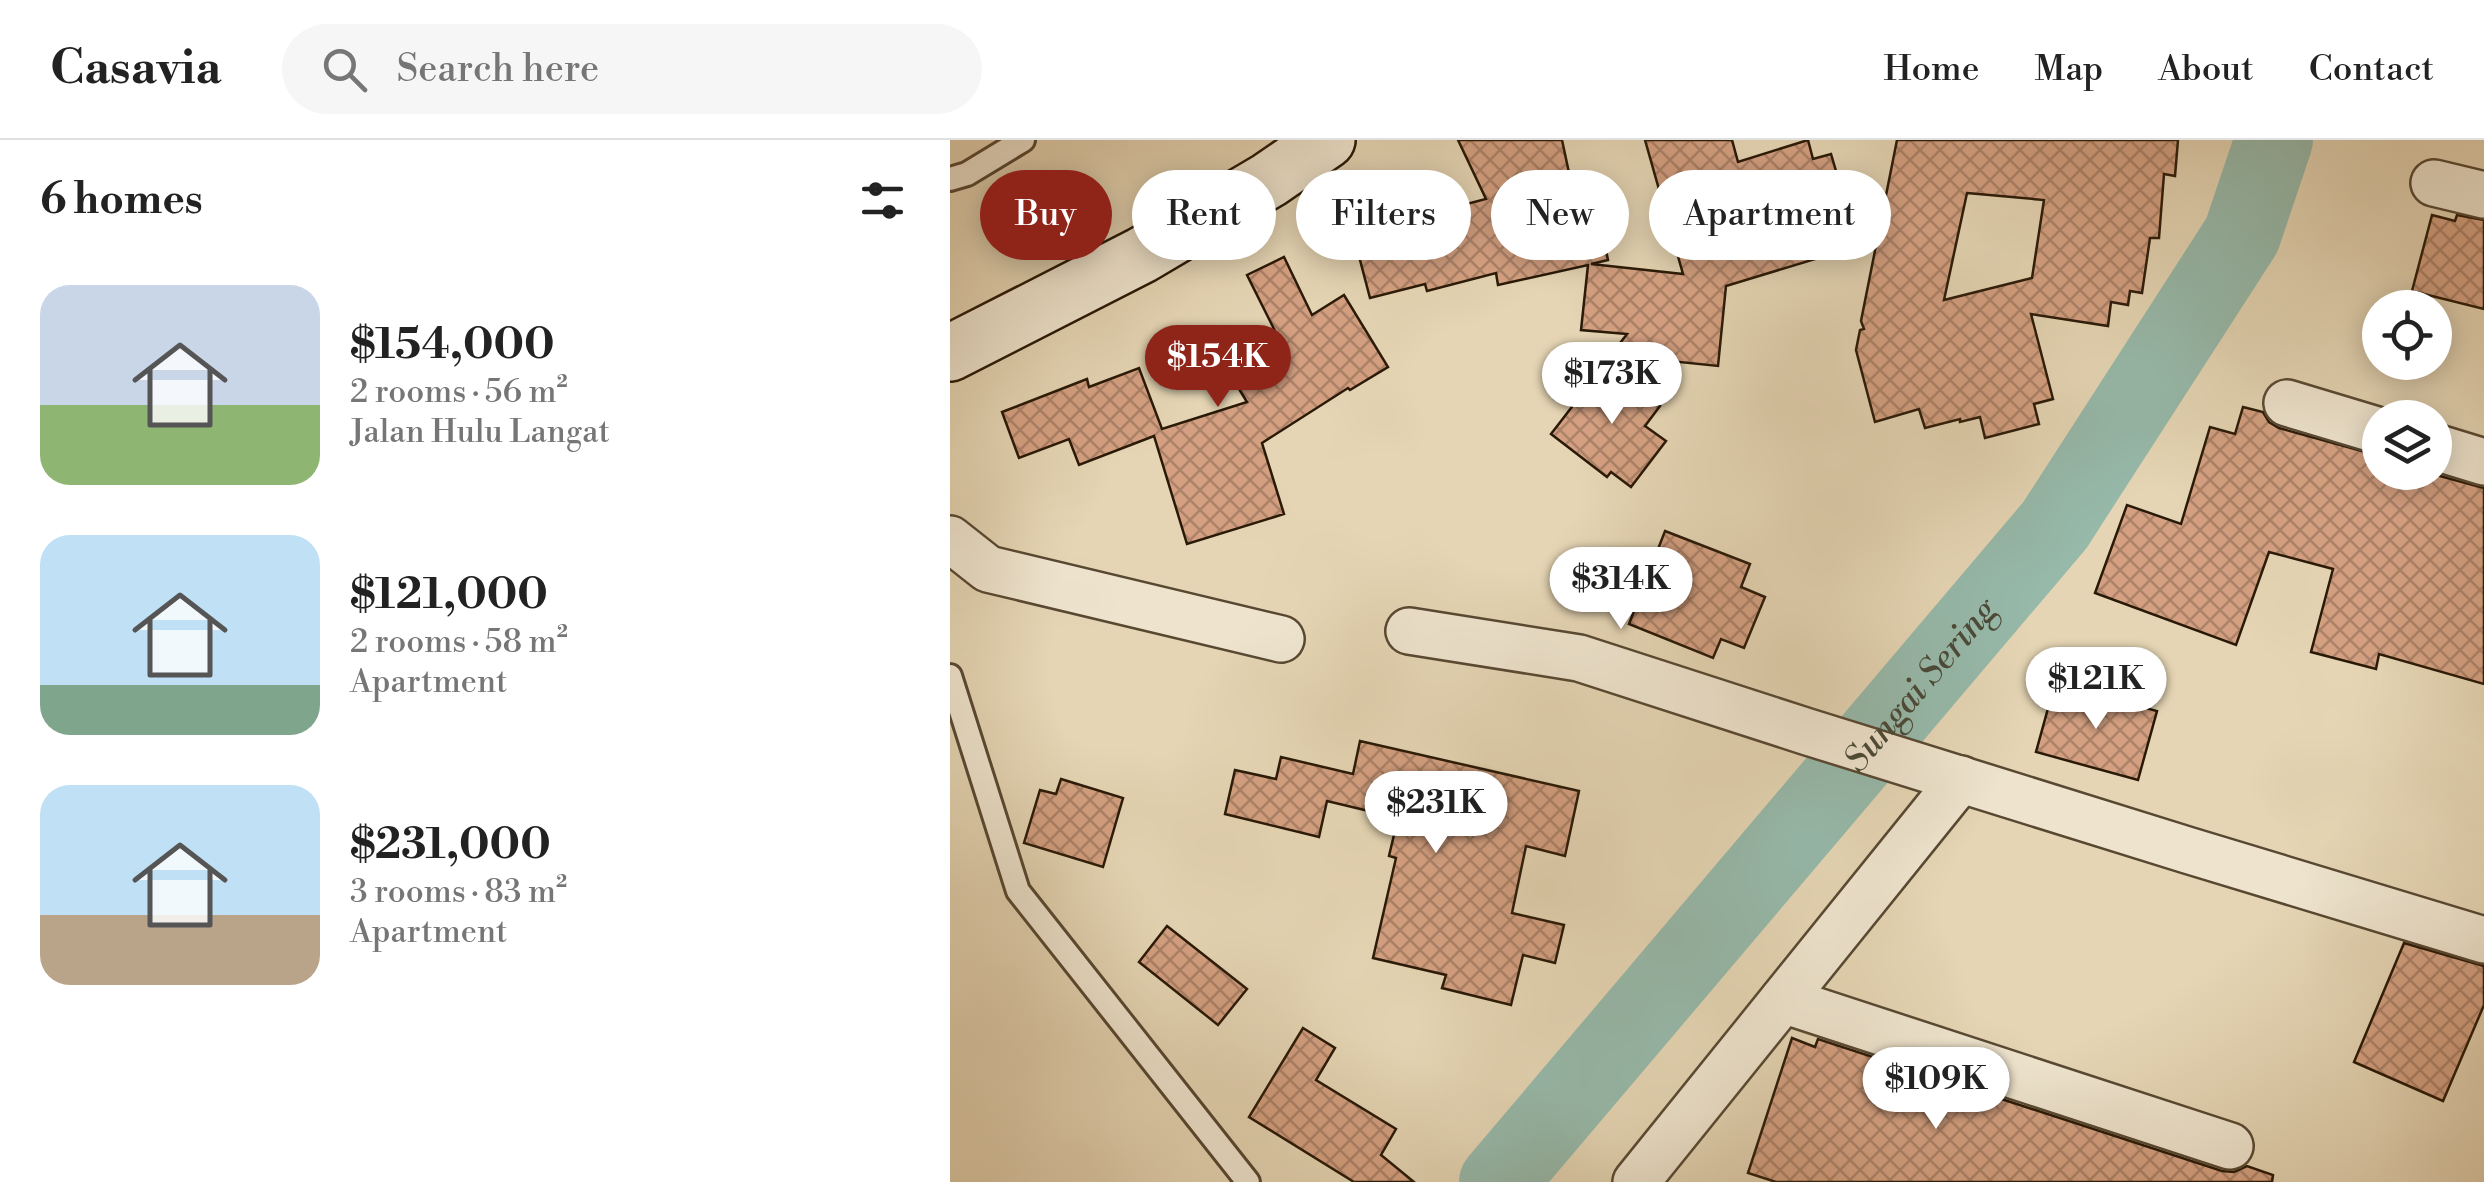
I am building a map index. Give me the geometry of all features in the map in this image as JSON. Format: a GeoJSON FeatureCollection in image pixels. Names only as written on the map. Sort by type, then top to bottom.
{"type":"FeatureCollection","features":[{"type":"Feature","properties":{"kind":"main road"},"geometry":{"type":"LineString","coordinates":[[950,352],[1142,255],[1269,180],[1327,140]]}},
{"type":"Feature","properties":{"kind":"street"},"geometry":{"type":"LineString","coordinates":[[2434,183],[2484,195]]}},
{"type":"Feature","properties":{"kind":"street"},"geometry":{"type":"LineString","coordinates":[[2287,403],[2362,426]]}},
{"type":"Feature","properties":{"kind":"street"},"geometry":{"type":"LineString","coordinates":[[2452,452],[2484,462]]}},
{"type":"Feature","properties":{"kind":"street"},"geometry":{"type":"LineString","coordinates":[[950,539],[988,569],[1281,640]]}},
{"type":"Feature","properties":{"kind":"street"},"geometry":{"type":"LineString","coordinates":[[1409,631],[1579,658],[2484,940]]}},
{"type":"Feature","properties":{"kind":"street"},"geometry":{"type":"LineString","coordinates":[[1636,1182],[1783,1000],[1949,775]]}},
{"type":"Feature","properties":{"kind":"street"},"geometry":{"type":"LineString","coordinates":[[1783,1000],[2230,1146]]}},
{"type":"Feature","properties":{"kind":"lane"},"geometry":{"type":"LineString","coordinates":[[950,179],[967,174],[1022,140]]}},
{"type":"Feature","properties":{"kind":"lane"},"geometry":{"type":"LineString","coordinates":[[950,676],[1018,891],[1248,1182]]}},
{"type":"Feature","properties":{"kind":"building"},"geometry":{"type":"Polygon","coordinates":[[[1458,140],[1562,140],[1568,170],[1491,170],[1491,260],[1608,260],[1591,264],[1683,274],[1679,260],[1812,260],[1726,286],[1718,366],[1611,355],[1627,334],[1581,330],[1588,265],[1498,285],[1496,273],[1427,291],[1425,284],[1370,298],[1360,260],[1471,260],[1471,203],[1486,199],[1458,140]]]}},
{"type":"Feature","properties":{"kind":"building"},"geometry":{"type":"Polygon","coordinates":[[[1645,140],[1732,140],[1738,162],[1808,140],[1813,159],[1831,154],[1836,170],[1654,170],[1645,140]]]}},
{"type":"Feature","properties":{"kind":"building"},"geometry":{"type":"Polygon","coordinates":[[[1897,140],[2178,140],[2175,176],[2164,174],[2159,238],[2150,238],[2142,293],[2130,291],[2128,305],[2111,302],[2108,326],[2031,314],[2053,399],[2034,404],[2039,424],[1985,438],[1980,417],[1925,428],[1919,409],[1875,422],[1856,350],[1860,330],[1864,329],[1861,321],[1873,260],[1891,260],[1891,170],[1897,140]],[[1967,193],[1944,300],[2032,278],[2044,200],[1967,193]]]}},
{"type":"Feature","properties":{"kind":"building"},"geometry":{"type":"Polygon","coordinates":[[[2432,215],[2455,221],[2457,215],[2484,220],[2484,309],[2452,301],[2452,290],[2412,290],[2432,215]]]}},
{"type":"Feature","properties":{"kind":"building"},"geometry":{"type":"Polygon","coordinates":[[[1284,257],[1312,315],[1344,295],[1388,367],[1262,443],[1284,514],[1187,544],[1154,436],[1079,465],[1069,439],[1019,458],[1002,412],[1087,379],[1089,387],[1139,368],[1162,429],[1247,402],[1225,366],[1276,333],[1247,275],[1284,257]]]}},
{"type":"Feature","properties":{"kind":"building"},"geometry":{"type":"Polygon","coordinates":[[[1605,364],[1660,406],[1645,426],[1666,441],[1631,487],[1611,472],[1607,477],[1551,434],[1605,364]]]}},
{"type":"Feature","properties":{"kind":"building"},"geometry":{"type":"Polygon","coordinates":[[[2243,407],[2263,412],[2279,428],[2362,451],[2362,490],[2452,490],[2452,479],[2484,488],[2484,684],[2379,654],[2376,669],[2311,652],[2333,569],[2269,552],[2236,645],[2095,593],[2127,505],[2181,524],[2210,427],[2235,434],[2243,407]]]}},
{"type":"Feature","properties":{"kind":"building"},"geometry":{"type":"Polygon","coordinates":[[[1665,531],[1750,564],[1741,587],[1765,597],[1744,648],[1721,639],[1713,658],[1629,624],[1665,531]]]}},
{"type":"Feature","properties":{"kind":"building"},"geometry":{"type":"Polygon","coordinates":[[[2055,683],[2157,711],[2138,780],[2036,752],[2055,683]]]}},
{"type":"Feature","properties":{"kind":"building"},"geometry":{"type":"Polygon","coordinates":[[[1360,741],[1579,791],[1565,856],[1526,846],[1512,913],[1564,925],[1555,963],[1523,955],[1511,1005],[1442,988],[1446,975],[1373,958],[1396,858],[1389,856],[1398,818],[1327,801],[1319,837],[1225,814],[1235,770],[1276,779],[1281,757],[1353,774],[1360,741]]]}},
{"type":"Feature","properties":{"kind":"building"},"geometry":{"type":"Polygon","coordinates":[[[1061,779],[1123,798],[1103,867],[1024,843],[1040,790],[1056,794],[1061,779]]]}},
{"type":"Feature","properties":{"kind":"building"},"geometry":{"type":"Polygon","coordinates":[[[1167,926],[1247,989],[1218,1025],[1139,962],[1167,926]]]}},
{"type":"Feature","properties":{"kind":"building"},"geometry":{"type":"Polygon","coordinates":[[[2404,943],[2484,966],[2484,1005],[2443,1101],[2354,1062],[2404,943]]]}},
{"type":"Feature","properties":{"kind":"building"},"geometry":{"type":"Polygon","coordinates":[[[1303,1028],[1335,1048],[1316,1080],[1396,1129],[1381,1155],[1414,1182],[1354,1182],[1249,1117],[1303,1028]]]}},
{"type":"Feature","properties":{"kind":"building"},"geometry":{"type":"Polygon","coordinates":[[[1792,1038],[1815,1047],[1818,1039],[2222,1171],[2234,1172],[2247,1166],[2273,1175],[2272,1182],[1776,1182],[1748,1173],[1792,1038]]]}},
{"type":"Feature","properties":{"kind":"waterway","name":"Sungai Sering"},"geometry":{"type":"LineString","coordinates":[[1498,1182],[2055,525],[2242,235],[2274,140]]}}]}
